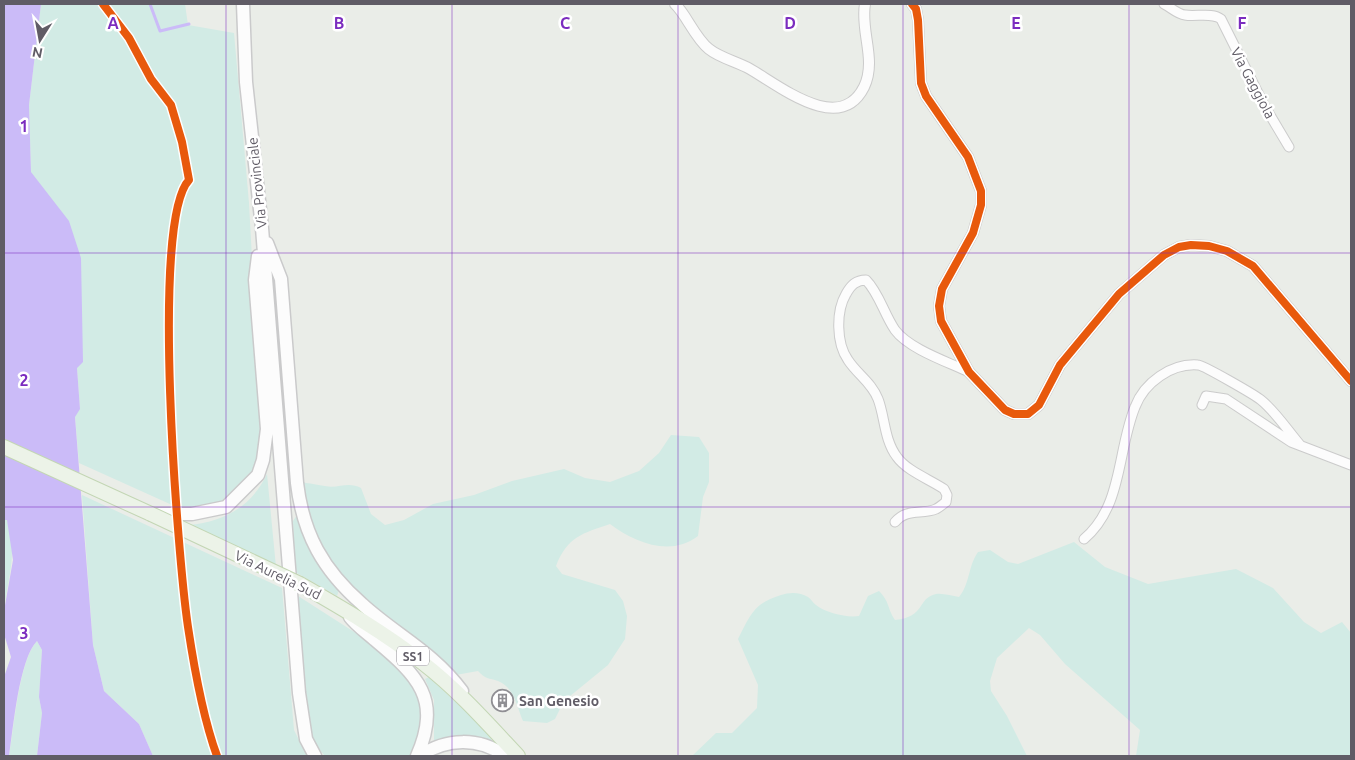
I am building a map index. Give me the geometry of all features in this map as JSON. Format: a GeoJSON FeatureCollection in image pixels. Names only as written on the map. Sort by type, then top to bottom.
{"type":"FeatureCollection","features":[{"type":"Feature","properties":{"kind":"main road","name":"Via Provinciale"},"geometry":{"type":"LineString","coordinates":[[242,4],[246,82],[262,228],[299,693],[306,738],[316,756]]}},
{"type":"Feature","properties":{"kind":"main road"},"geometry":{"type":"LineString","coordinates":[[151,514],[192,514],[226,507],[258,476],[264,460],[267,430],[255,280],[262,228]]}},
{"type":"Feature","properties":{"kind":"main road"},"geometry":{"type":"LineString","coordinates":[[262,228],[281,279],[297,483],[300,505],[309,537],[341,584],[363,605],[418,645],[449,674],[476,712]]}},
{"type":"Feature","properties":{"kind":"main road","name":"Via Aurelia Sud"},"geometry":{"type":"LineString","coordinates":[[4,447],[300,584],[344,609],[423,663],[476,712],[518,756]]}},
{"type":"Feature","properties":{"kind":"main road"},"geometry":{"type":"LineString","coordinates":[[344,609],[355,624],[402,663],[422,688],[427,702],[428,719],[418,756]]}},
{"type":"Feature","properties":{"kind":"main road"},"geometry":{"type":"LineString","coordinates":[[418,756],[440,745],[465,742],[492,747],[505,756]]}},
{"type":"Feature","properties":{"kind":"street"},"geometry":{"type":"LineString","coordinates":[[675,4],[709,50],[740,64],[810,102],[828,109],[837,109],[855,100],[865,85],[868,73],[865,4]]}},
{"type":"Feature","properties":{"kind":"street"},"geometry":{"type":"LineString","coordinates":[[912,4],[916,9],[918,20],[924,89],[934,109],[968,157],[981,191],[981,205],[973,233],[944,282],[939,306],[941,321],[969,372],[1005,410],[1014,414],[1028,414],[1039,405],[1060,364],[1119,294],[1164,255],[1178,248],[1191,245],[1209,246],[1226,251],[1253,266],[1351,381]]}},
{"type":"Feature","properties":{"kind":"street","name":"Via Gaggiola"},"geometry":{"type":"LineString","coordinates":[[1164,4],[1185,15],[1216,15],[1221,19],[1264,105],[1289,147]]}},
{"type":"Feature","properties":{"kind":"street"},"geometry":{"type":"LineString","coordinates":[[895,522],[907,513],[936,509],[946,502],[947,495],[944,489],[907,467],[896,457],[888,439],[878,398],[866,380],[847,359],[840,336],[839,316],[844,297],[850,287],[858,280],[866,280],[872,286],[896,331],[917,347],[969,372]]}},
{"type":"Feature","properties":{"kind":"street"},"geometry":{"type":"LineString","coordinates":[[1084,539],[1098,528],[1104,514],[1117,481],[1135,408],[1143,391],[1172,369],[1199,365],[1261,400],[1301,446]]}},
{"type":"Feature","properties":{"kind":"street"},"geometry":{"type":"LineString","coordinates":[[1202,405],[1206,396],[1226,399],[1301,446],[1351,464]]}},
{"type":"Feature","properties":{"kind":"shaded area"},"geometry":{"type":"Polygon","coordinates":[[[4,4],[41,4],[29,105],[31,172],[69,221],[81,258],[83,362],[77,368],[80,409],[75,417],[93,645],[104,691],[139,724],[153,756],[37,756],[42,713],[39,697],[42,650],[37,641],[31,650],[21,678],[9,756],[4,756],[4,677],[11,657],[4,634],[4,611],[13,560],[7,520],[4,520],[4,4]]]}},
{"type":"Feature","properties":{"kind":"shaded area"},"geometry":{"type":"Polygon","coordinates":[[[41,4],[185,4],[188,25],[234,33],[249,203],[263,460],[226,507],[192,514],[79,463],[75,416],[80,408],[77,368],[31,173],[29,105],[41,4]]]}},
{"type":"Feature","properties":{"kind":"shaded area"},"geometry":{"type":"Polygon","coordinates":[[[671,435],[699,437],[709,453],[709,482],[703,497],[698,536],[676,546],[653,545],[630,537],[610,524],[584,534],[565,548],[556,566],[562,574],[615,590],[623,601],[627,616],[625,639],[608,665],[564,701],[555,719],[547,723],[523,721],[508,688],[498,681],[485,677],[478,671],[450,676],[327,564],[297,483],[330,487],[352,485],[361,488],[371,514],[385,525],[404,520],[433,504],[474,495],[512,481],[564,469],[585,478],[610,482],[639,471],[659,453],[671,435]]]}},
{"type":"Feature","properties":{"kind":"shaded area"},"geometry":{"type":"Polygon","coordinates":[[[267,474],[276,567],[189,525],[214,520],[235,510],[253,495],[267,474]]]}},
{"type":"Feature","properties":{"kind":"shaded area"},"geometry":{"type":"Polygon","coordinates":[[[82,495],[282,588],[294,730],[307,756],[153,756],[139,724],[104,691],[93,645],[82,495]]]}},
{"type":"Feature","properties":{"kind":"shaded area"},"geometry":{"type":"Polygon","coordinates":[[[297,515],[318,565],[339,590],[337,596],[295,572],[293,521],[297,515]]]}},
{"type":"Feature","properties":{"kind":"shaded area"},"geometry":{"type":"Polygon","coordinates":[[[4,520],[7,520],[10,533],[12,555],[4,611],[4,520]]]}},
{"type":"Feature","properties":{"kind":"shaded area"},"geometry":{"type":"Polygon","coordinates":[[[1074,542],[1105,567],[1148,584],[1236,569],[1273,588],[1304,622],[1321,633],[1342,622],[1351,633],[1351,756],[1136,756],[1140,730],[1065,664],[1040,635],[1029,628],[997,658],[990,681],[991,691],[1007,716],[1027,756],[692,756],[716,733],[732,733],[757,708],[758,685],[738,639],[754,611],[772,598],[784,594],[798,593],[805,595],[820,608],[831,613],[859,616],[868,596],[879,591],[885,598],[895,620],[905,618],[917,612],[930,596],[945,594],[959,597],[963,592],[972,563],[978,552],[990,550],[1008,562],[1018,564],[1074,542]]]}},
{"type":"Feature","properties":{"kind":"shaded area"},"geometry":{"type":"Polygon","coordinates":[[[295,594],[387,653],[419,693],[423,722],[412,753],[409,756],[325,756],[318,748],[311,736],[307,720],[295,594]]]}},
{"type":"Feature","properties":{"kind":"shaded area"},"geometry":{"type":"Polygon","coordinates":[[[37,641],[42,650],[39,697],[42,713],[37,756],[9,756],[22,679],[31,650],[37,641]]]}},
{"type":"Feature","properties":{"kind":"shaded area"},"geometry":{"type":"Polygon","coordinates":[[[429,677],[493,737],[490,742],[459,735],[434,742],[434,700],[425,679],[429,677]]]}},
{"type":"Feature","properties":{"kind":"waterway"},"geometry":{"type":"LineString","coordinates":[[150,4],[160,31],[189,24]]}},
{"type":"Feature","properties":{"kind":"cycle path"},"geometry":{"type":"LineString","coordinates":[[103,4],[129,38],[151,79],[171,105],[182,142],[189,180],[177,208],[171,258],[169,322],[170,393],[178,534],[188,627],[203,709],[217,756]]}},
{"type":"Feature","properties":{"kind":"cycle path"},"geometry":{"type":"LineString","coordinates":[[912,4],[916,9],[918,20],[921,83],[926,96],[968,157],[981,191],[981,205],[973,233],[942,289],[939,306],[941,321],[969,372],[1005,410],[1014,414],[1028,414],[1039,405],[1060,365],[1119,294],[1164,255],[1179,247],[1191,245],[1209,246],[1227,251],[1253,266],[1351,381]]}},
{"type":"Feature","properties":{"kind":"place","name":"San Genesio"},"geometry":{"type":"Point","coordinates":[503,701]}}]}
